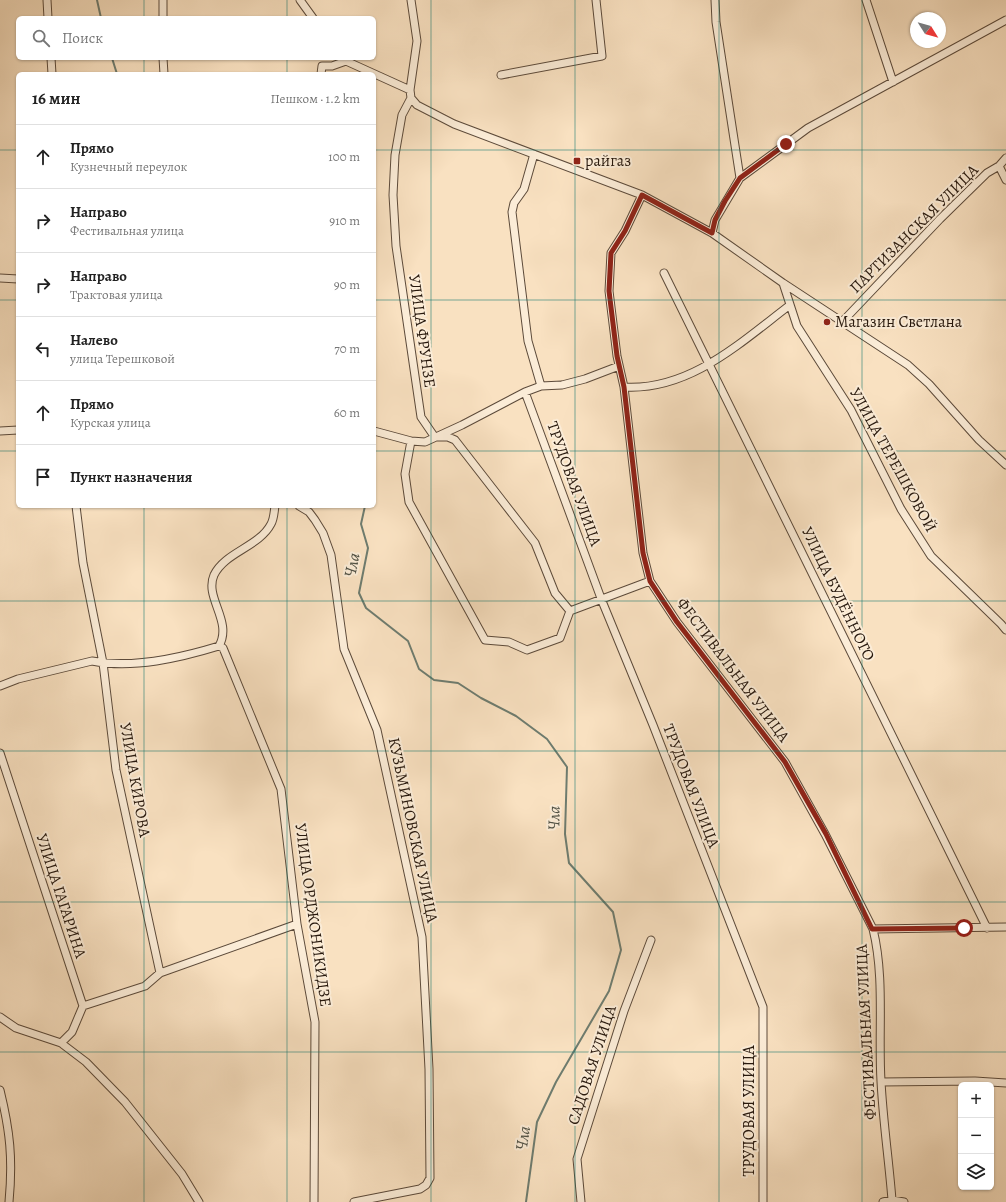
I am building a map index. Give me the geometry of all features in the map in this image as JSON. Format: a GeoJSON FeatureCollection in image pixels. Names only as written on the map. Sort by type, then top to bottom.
{"type":"FeatureCollection","features":[{"type":"Feature","properties":{"kind":"street"},"geometry":{"type":"LineString","coordinates":[[46,0],[48,16]]}},
{"type":"Feature","properties":{"kind":"street"},"geometry":{"type":"LineString","coordinates":[[163,0],[163,16]]}},
{"type":"Feature","properties":{"kind":"street"},"geometry":{"type":"LineString","coordinates":[[300,0],[312,16]]}},
{"type":"Feature","properties":{"kind":"street"},"geometry":{"type":"LineString","coordinates":[[411,0],[417,41],[410,90],[412,98],[417,105],[454,124],[642,195],[712,233],[783,283],[908,365],[929,384],[979,440],[1006,465]]}},
{"type":"Feature","properties":{"kind":"street"},"geometry":{"type":"LineString","coordinates":[[502,75],[602,56],[596,0]]}},
{"type":"Feature","properties":{"kind":"street"},"geometry":{"type":"LineString","coordinates":[[715,0],[716,22],[740,178]]}},
{"type":"Feature","properties":{"kind":"street"},"geometry":{"type":"LineString","coordinates":[[866,0],[893,82]]}},
{"type":"Feature","properties":{"kind":"street"},"geometry":{"type":"LineString","coordinates":[[712,233],[715,220],[740,178],[808,128],[1006,20]]}},
{"type":"Feature","properties":{"kind":"street"},"geometry":{"type":"LineString","coordinates":[[51,60],[52,72]]}},
{"type":"Feature","properties":{"kind":"street"},"geometry":{"type":"LineString","coordinates":[[163,60],[164,72]]}},
{"type":"Feature","properties":{"kind":"street"},"geometry":{"type":"LineString","coordinates":[[321,72],[324,60]]}},
{"type":"Feature","properties":{"kind":"street"},"geometry":{"type":"LineString","coordinates":[[322,66],[332,66],[344,60],[370,72]]}},
{"type":"Feature","properties":{"kind":"street"},"geometry":{"type":"LineString","coordinates":[[376,75],[410,90]]}},
{"type":"Feature","properties":{"kind":"street","name":"УЛИЦА ФРУНЗЕ"},"geometry":{"type":"LineString","coordinates":[[412,98],[402,115],[395,155],[393,194],[396,246],[421,417],[434,436]]}},
{"type":"Feature","properties":{"kind":"street"},"geometry":{"type":"LineString","coordinates":[[534,154],[524,189],[514,203],[512,212],[528,341],[541,386]]}},
{"type":"Feature","properties":{"kind":"street","name":"ПАРТИЗАНСКАЯ УЛИЦА"},"geometry":{"type":"LineString","coordinates":[[843,321],[987,173],[999,166],[1006,158]]}},
{"type":"Feature","properties":{"kind":"street"},"geometry":{"type":"LineString","coordinates":[[999,166],[1006,180]]}},
{"type":"Feature","properties":{"kind":"street","name":"ФЕСТИВАЛЬНАЯ УЛИЦА"},"geometry":{"type":"LineString","coordinates":[[642,195],[625,231],[611,253],[609,291],[619,366],[624,387],[643,553],[650,581],[677,622],[785,762],[826,834],[872,929],[877,946],[880,999],[881,1082],[892,1200]]}},
{"type":"Feature","properties":{"kind":"street","name":"УЛИЦА БУДЁННОГО"},"geometry":{"type":"LineString","coordinates":[[664,273],[987,928]]}},
{"type":"Feature","properties":{"kind":"street"},"geometry":{"type":"LineString","coordinates":[[0,278],[16,279]]}},
{"type":"Feature","properties":{"kind":"street","name":"УЛИЦА ТЕРЕШКОВОЙ"},"geometry":{"type":"LineString","coordinates":[[783,283],[797,326],[851,410],[901,509],[931,556],[1006,630]]}},
{"type":"Feature","properties":{"kind":"street"},"geometry":{"type":"LineString","coordinates":[[624,387],[665,384],[710,365],[790,305]]}},
{"type":"Feature","properties":{"kind":"street"},"geometry":{"type":"LineString","coordinates":[[376,432],[411,441],[425,442],[434,436],[462,425],[525,392],[541,386],[562,385],[586,379],[619,366]]}},
{"type":"Feature","properties":{"kind":"street","name":"ТРУДОВАЯ УЛИЦА"},"geometry":{"type":"LineString","coordinates":[[525,392],[602,601],[653,725],[763,1007],[763,1202]]}},
{"type":"Feature","properties":{"kind":"street"},"geometry":{"type":"LineString","coordinates":[[0,431],[16,430]]}},
{"type":"Feature","properties":{"kind":"street"},"geometry":{"type":"LineString","coordinates":[[434,436],[448,437],[455,440],[486,479],[535,543],[554,593],[570,612]]}},
{"type":"Feature","properties":{"kind":"street"},"geometry":{"type":"LineString","coordinates":[[411,441],[405,474],[409,502],[485,640],[509,642],[527,650],[540,647],[560,638],[570,612],[602,601],[650,581]]}},
{"type":"Feature","properties":{"kind":"street","name":"УЛИЦА КИРОВА"},"geometry":{"type":"LineString","coordinates":[[76,508],[83,563],[103,664],[116,770],[160,973]]}},
{"type":"Feature","properties":{"kind":"street"},"geometry":{"type":"LineString","coordinates":[[0,686],[18,679],[62,667],[92,661],[103,664],[150,662],[219,646],[224,637],[224,628],[212,589],[213,577],[218,567],[264,533],[271,523],[275,508]]}},
{"type":"Feature","properties":{"kind":"street","name":"КУЗЬМИНОВСКАЯ УЛИЦА"},"geometry":{"type":"LineString","coordinates":[[302,508],[309,512],[315,520],[323,534],[331,555],[344,649],[378,730],[422,937],[429,1069],[430,1178],[426,1185],[420,1189],[354,1202]]}},
{"type":"Feature","properties":{"kind":"street","name":"УЛИЦА ОРДЖОНИКИДЗЕ"},"geometry":{"type":"LineString","coordinates":[[219,646],[223,648],[281,789],[297,924],[315,1022],[314,1202]]}},
{"type":"Feature","properties":{"kind":"street","name":"УЛИЦА ГАГАРИНА"},"geometry":{"type":"LineString","coordinates":[[0,753],[83,1006]]}},
{"type":"Feature","properties":{"kind":"street"},"geometry":{"type":"LineString","coordinates":[[61,1043],[72,1032],[83,1006],[145,986],[160,973],[297,924]]}},
{"type":"Feature","properties":{"kind":"street"},"geometry":{"type":"LineString","coordinates":[[872,929],[1006,927]]}},
{"type":"Feature","properties":{"kind":"street","name":"САДОВАЯ УЛИЦА"},"geometry":{"type":"LineString","coordinates":[[581,1202],[577,1159],[624,1011],[651,940]]}},
{"type":"Feature","properties":{"kind":"street"},"geometry":{"type":"LineString","coordinates":[[0,1017],[16,1028],[61,1043],[86,1062],[125,1102],[182,1174],[199,1202]]}},
{"type":"Feature","properties":{"kind":"street"},"geometry":{"type":"LineString","coordinates":[[881,1082],[975,1081],[1006,1083]]}},
{"type":"Feature","properties":{"kind":"street"},"geometry":{"type":"LineString","coordinates":[[0,1090],[9,1128],[12,1176],[7,1201]]}},
{"type":"Feature","properties":{"kind":"street"},"geometry":{"type":"LineString","coordinates":[[883,1202],[892,1200],[904,1202]]}},
{"type":"Feature","properties":{"kind":"waterway","name":"Чла"},"geometry":{"type":"LineString","coordinates":[[97,0],[101,16]]}},
{"type":"Feature","properties":{"kind":"waterway","name":"Чла"},"geometry":{"type":"LineString","coordinates":[[113,60],[116,72]]}},
{"type":"Feature","properties":{"kind":"waterway","name":"Чла"},"geometry":{"type":"LineString","coordinates":[[365,508],[361,524],[368,548],[359,593],[366,608],[408,641],[419,669],[434,680],[458,683],[481,698],[516,716],[547,739],[567,767],[565,834],[569,863],[613,912],[621,950],[609,991],[556,1082],[537,1122],[526,1202]]}},
{"type":"Feature","properties":{"kind":"place","name":"райгаз"},"geometry":{"type":"Point","coordinates":[577,161]}},
{"type":"Feature","properties":{"kind":"place","name":"Магазин Светлана"},"geometry":{"type":"Point","coordinates":[827,322]}},
{"type":"Feature","properties":{"kind":"route"},"geometry":{"type":"LineString","coordinates":[[786,144],[740,178],[715,220],[712,233],[695,222],[642,195],[625,231],[611,253],[609,291],[617,356],[624,387],[643,553],[650,581],[677,622],[785,762],[826,834],[872,929],[964,928]]}}]}
